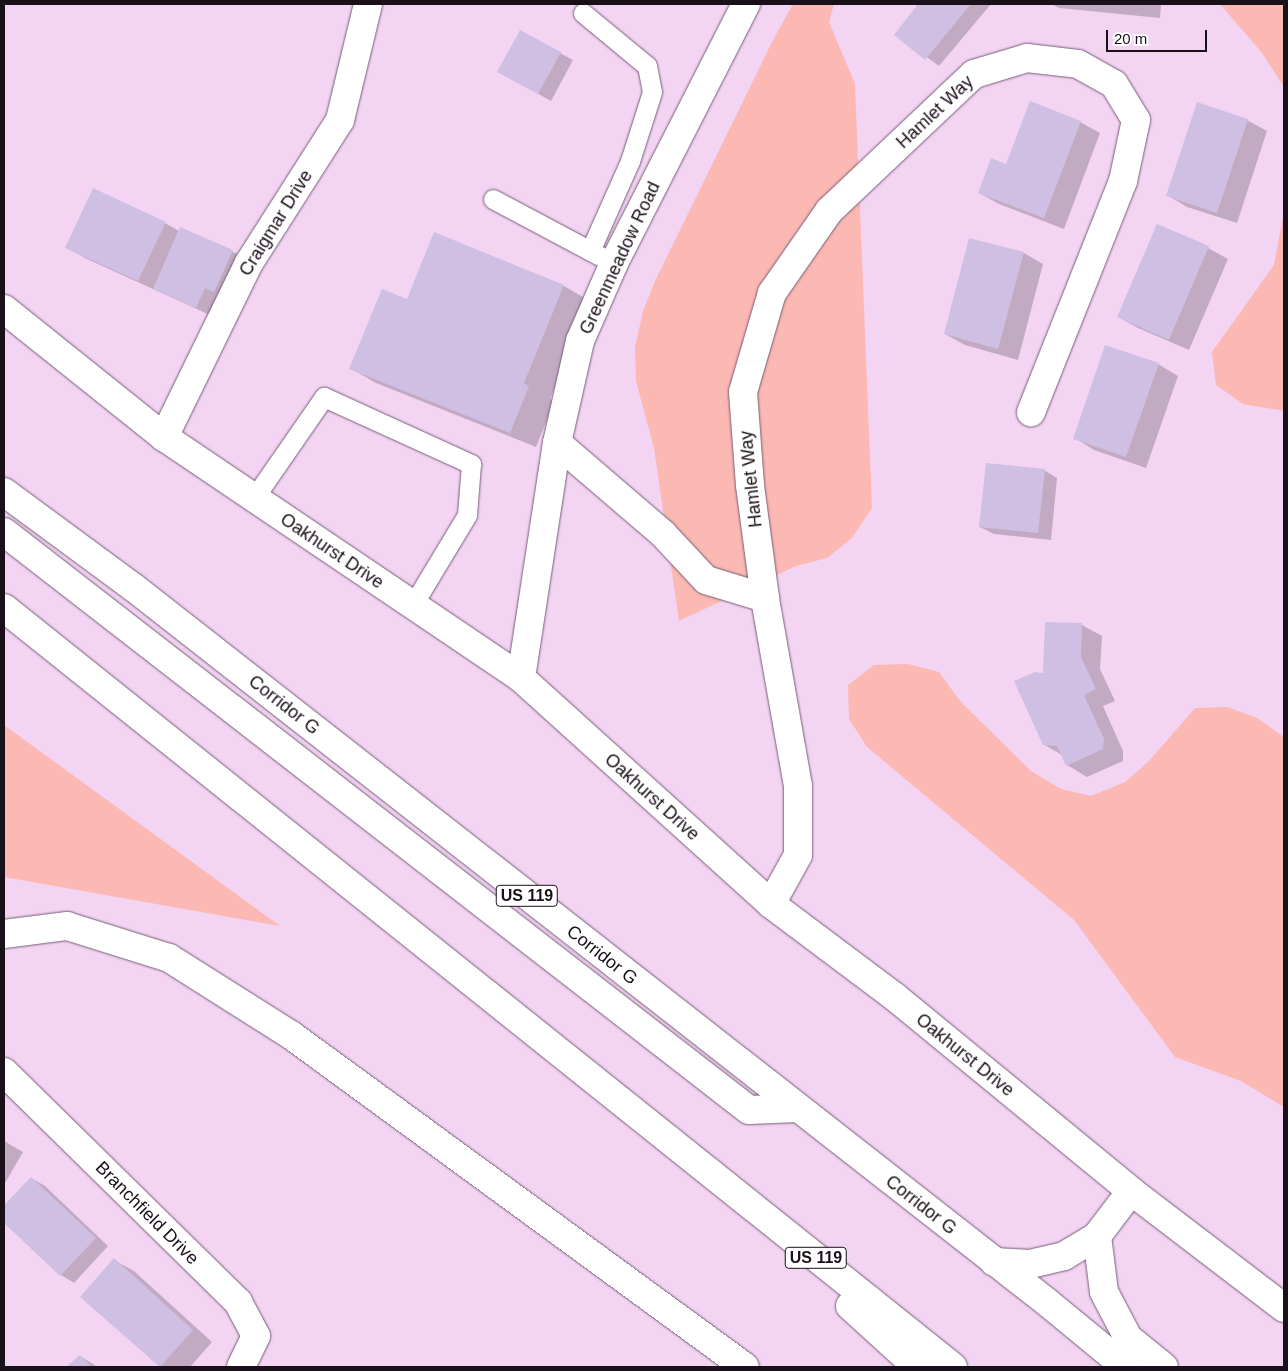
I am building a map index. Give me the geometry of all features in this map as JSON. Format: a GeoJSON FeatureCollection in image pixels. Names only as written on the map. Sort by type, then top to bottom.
{"type":"FeatureCollection","features":[{"type":"Feature","properties":{"kind":"main road","name":"Craigmar Drive"},"geometry":{"type":"LineString","coordinates":[[164,437],[249,263],[340,120],[368,4]]}},
{"type":"Feature","properties":{"kind":"main road","name":"Greenmeadow Road"},"geometry":{"type":"LineString","coordinates":[[521,678],[557,443],[580,341],[602,257],[746,4]]}},
{"type":"Feature","properties":{"kind":"main road","name":"Hamlet Way"},"geometry":{"type":"LineString","coordinates":[[771,904],[798,855],[798,786],[765,598],[750,485],[743,392],[772,293],[829,211],[974,74],[1027,58],[1078,64],[1114,84],[1136,120],[1123,181],[1031,412]]}},
{"type":"Feature","properties":{"kind":"main road","name":"Oakhurst Drive"},"geometry":{"type":"LineString","coordinates":[[4,308],[164,437],[521,678],[771,904],[895,997],[1131,1191],[1284,1308]]}},
{"type":"Feature","properties":{"kind":"main road"},"geometry":{"type":"LineString","coordinates":[[557,443],[664,534],[706,580],[765,598]]}},
{"type":"Feature","properties":{"kind":"main road","name":"Corridor G"},"geometry":{"type":"LineString","coordinates":[[4,492],[133,587],[1126,1367]]}},
{"type":"Feature","properties":{"kind":"main road"},"geometry":{"type":"LineString","coordinates":[[4,532],[749,1110],[798,1108]]}},
{"type":"Feature","properties":{"kind":"main road","name":"US 119"},"geometry":{"type":"LineString","coordinates":[[4,608],[953,1367]]}},
{"type":"Feature","properties":{"kind":"main road"},"geometry":{"type":"LineString","coordinates":[[4,934],[67,926],[170,958],[291,1035],[745,1367]]}},
{"type":"Feature","properties":{"kind":"main road"},"geometry":{"type":"LineString","coordinates":[[563,1055],[678,1166],[840,1297],[917,1367]]}},
{"type":"Feature","properties":{"kind":"main road","name":"Branchfield Drive"},"geometry":{"type":"LineString","coordinates":[[4,1072],[238,1302],[256,1336],[241,1367]]}},
{"type":"Feature","properties":{"kind":"main road"},"geometry":{"type":"LineString","coordinates":[[994,1262],[1030,1264],[1064,1256],[1097,1236],[1131,1191]]}},
{"type":"Feature","properties":{"kind":"main road"},"geometry":{"type":"LineString","coordinates":[[1097,1236],[1104,1292],[1128,1338],[1164,1367]]}},
{"type":"Feature","properties":{"kind":"lane"},"geometry":{"type":"LineString","coordinates":[[493,198],[602,257],[652,92],[647,66],[583,13]]}},
{"type":"Feature","properties":{"kind":"lane"},"geometry":{"type":"LineString","coordinates":[[254,498],[324,396],[471,464],[467,514],[412,606]]}},
{"type":"Feature","properties":{"kind":"shaded area"},"geometry":{"type":"Polygon","coordinates":[[[793,4],[834,4],[829,22],[855,84],[872,508],[852,538],[827,558],[796,566],[679,621],[654,448],[636,381],[635,347],[643,311],[656,279],[774,38],[793,4]]]}},
{"type":"Feature","properties":{"kind":"shaded area"},"geometry":{"type":"Polygon","coordinates":[[[1220,4],[1284,4],[1284,87],[1262,53],[1220,4]]]}},
{"type":"Feature","properties":{"kind":"shaded area"},"geometry":{"type":"Polygon","coordinates":[[[1284,212],[1284,411],[1243,404],[1216,385],[1212,352],[1274,265],[1284,212]]]}},
{"type":"Feature","properties":{"kind":"shaded area"},"geometry":{"type":"Polygon","coordinates":[[[908,664],[939,672],[960,701],[1031,771],[1061,789],[1091,796],[1125,782],[1149,761],[1195,708],[1227,707],[1257,718],[1284,737],[1284,1107],[1241,1081],[1175,1057],[1074,920],[867,747],[849,719],[848,685],[874,665],[908,664]]]}},
{"type":"Feature","properties":{"kind":"shaded area"},"geometry":{"type":"Polygon","coordinates":[[[4,725],[280,926],[4,877],[4,725]]]}},
{"type":"Feature","properties":{"kind":"building"},"geometry":{"type":"Polygon","coordinates":[[[918,4],[971,4],[925,60],[894,35],[918,4]]]}},
{"type":"Feature","properties":{"kind":"building"},"geometry":{"type":"Polygon","coordinates":[[[520,30],[561,52],[538,94],[497,72],[520,30]]]}},
{"type":"Feature","properties":{"kind":"building"},"geometry":{"type":"Polygon","coordinates":[[[1030,101],[1081,121],[1044,218],[978,193],[991,158],[1006,164],[1030,101]]]}},
{"type":"Feature","properties":{"kind":"building"},"geometry":{"type":"Polygon","coordinates":[[[1197,102],[1248,119],[1217,213],[1166,196],[1197,102]]]}},
{"type":"Feature","properties":{"kind":"building"},"geometry":{"type":"Polygon","coordinates":[[[93,188],[166,222],[138,281],[65,248],[93,188]]]}},
{"type":"Feature","properties":{"kind":"building"},"geometry":{"type":"Polygon","coordinates":[[[1157,224],[1209,246],[1169,340],[1117,317],[1157,224]]]}},
{"type":"Feature","properties":{"kind":"building"},"geometry":{"type":"Polygon","coordinates":[[[180,227],[233,250],[214,292],[205,288],[196,308],[153,289],[180,227]]]}},
{"type":"Feature","properties":{"kind":"building"},"geometry":{"type":"Polygon","coordinates":[[[434,232],[564,285],[524,383],[529,386],[510,433],[349,369],[382,289],[407,299],[434,232]]]}},
{"type":"Feature","properties":{"kind":"building"},"geometry":{"type":"Polygon","coordinates":[[[969,238],[1024,252],[998,349],[944,334],[969,238]]]}},
{"type":"Feature","properties":{"kind":"building"},"geometry":{"type":"Polygon","coordinates":[[[1105,345],[1159,363],[1126,457],[1073,439],[1105,345]]]}},
{"type":"Feature","properties":{"kind":"building"},"geometry":{"type":"Polygon","coordinates":[[[986,463],[1045,469],[1038,533],[979,527],[986,463]]]}},
{"type":"Feature","properties":{"kind":"building"},"geometry":{"type":"Polygon","coordinates":[[[1045,622],[1082,623],[1081,657],[1096,689],[1084,695],[1104,739],[1103,749],[1066,766],[1057,746],[1043,745],[1014,681],[1035,672],[1043,673],[1045,622]]]}},
{"type":"Feature","properties":{"kind":"building"},"geometry":{"type":"Polygon","coordinates":[[[31,1177],[96,1238],[60,1276],[4,1223],[4,1205],[31,1177]]]}},
{"type":"Feature","properties":{"kind":"building"},"geometry":{"type":"Polygon","coordinates":[[[114,1258],[193,1330],[160,1367],[80,1297],[114,1258]]]}},
{"type":"Feature","properties":{"kind":"building"},"geometry":{"type":"Polygon","coordinates":[[[80,1355],[92,1367],[66,1367],[80,1355]]]}}]}
